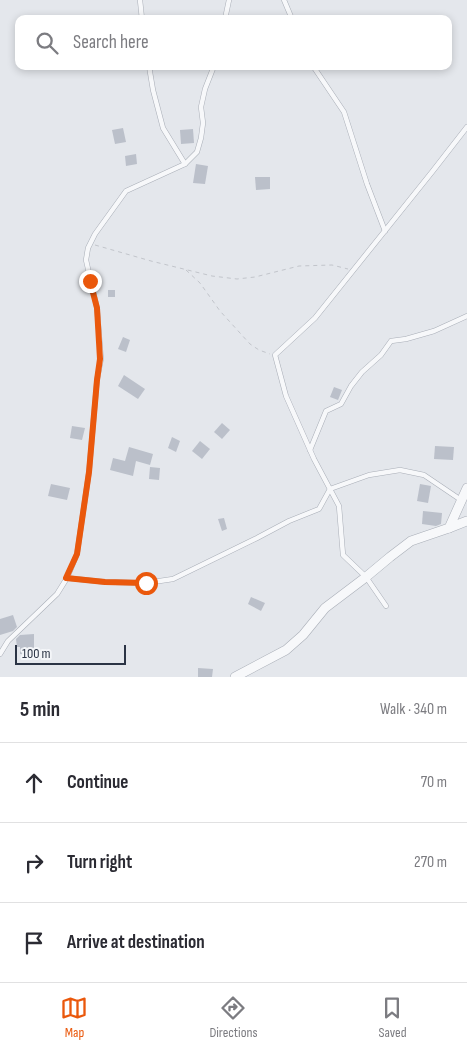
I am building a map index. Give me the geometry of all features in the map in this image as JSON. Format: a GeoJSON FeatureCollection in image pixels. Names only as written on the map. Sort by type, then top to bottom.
{"type":"FeatureCollection","features":[{"type":"Feature","properties":{"kind":"street"},"geometry":{"type":"LineString","coordinates":[[449,528],[467,488]]}},
{"type":"Feature","properties":{"kind":"street"},"geometry":{"type":"LineString","coordinates":[[235,677],[286,650],[303,635],[325,608],[411,541],[467,521]]}},
{"type":"Feature","properties":{"kind":"lane"},"geometry":{"type":"LineString","coordinates":[[140,0],[142,15]]}},
{"type":"Feature","properties":{"kind":"lane"},"geometry":{"type":"LineString","coordinates":[[226,15],[229,0]]}},
{"type":"Feature","properties":{"kind":"lane"},"geometry":{"type":"LineString","coordinates":[[284,0],[290,15]]}},
{"type":"Feature","properties":{"kind":"lane"},"geometry":{"type":"LineString","coordinates":[[150,70],[163,128],[185,164]]}},
{"type":"Feature","properties":{"kind":"lane"},"geometry":{"type":"LineString","coordinates":[[0,654],[8,641],[57,594],[77,554],[89,472],[100,359],[97,308],[86,260],[88,248],[95,234],[126,191],[185,164],[197,152],[203,123],[201,107],[212,70]]}},
{"type":"Feature","properties":{"kind":"lane"},"geometry":{"type":"LineString","coordinates":[[317,70],[344,112],[385,232]]}},
{"type":"Feature","properties":{"kind":"lane"},"geometry":{"type":"LineString","coordinates":[[386,606],[366,577],[342,554],[338,506],[286,396],[275,356],[315,318],[467,127]]}},
{"type":"Feature","properties":{"kind":"lane"},"geometry":{"type":"LineString","coordinates":[[310,450],[326,411],[341,404],[362,372],[381,355],[391,341],[434,331],[467,316]]}},
{"type":"Feature","properties":{"kind":"lane"},"geometry":{"type":"LineString","coordinates":[[66,578],[105,582],[146,583],[173,579],[289,521],[319,509],[330,489],[369,475],[400,470],[424,475],[461,500]]}},
{"type":"Feature","properties":{"kind":"path"},"geometry":{"type":"LineString","coordinates":[[90,244],[185,270],[237,279],[272,274],[299,266],[332,265],[353,271]]}},
{"type":"Feature","properties":{"kind":"path"},"geometry":{"type":"LineString","coordinates":[[185,270],[200,283],[220,311],[250,344],[259,350],[275,356]]}},
{"type":"Feature","properties":{"kind":"building"},"geometry":{"type":"Polygon","coordinates":[[[123,128],[126,142],[115,144],[112,130],[123,128]]]}},
{"type":"Feature","properties":{"kind":"building"},"geometry":{"type":"Polygon","coordinates":[[[193,129],[194,143],[181,144],[180,130],[193,129]]]}},
{"type":"Feature","properties":{"kind":"building"},"geometry":{"type":"Polygon","coordinates":[[[136,154],[137,164],[126,166],[125,156],[136,154]]]}},
{"type":"Feature","properties":{"kind":"building"},"geometry":{"type":"Polygon","coordinates":[[[196,164],[208,166],[205,184],[193,183],[196,164]]]}},
{"type":"Feature","properties":{"kind":"building"},"geometry":{"type":"Polygon","coordinates":[[[255,177],[270,177],[270,189],[256,190],[255,177]]]}},
{"type":"Feature","properties":{"kind":"building"},"geometry":{"type":"Polygon","coordinates":[[[108,290],[115,290],[115,297],[108,297],[108,290]]]}},
{"type":"Feature","properties":{"kind":"building"},"geometry":{"type":"Polygon","coordinates":[[[123,337],[130,340],[126,352],[118,349],[123,337]]]}},
{"type":"Feature","properties":{"kind":"building"},"geometry":{"type":"Polygon","coordinates":[[[124,375],[145,389],[138,399],[118,386],[124,375]]]}},
{"type":"Feature","properties":{"kind":"building"},"geometry":{"type":"Polygon","coordinates":[[[334,387],[342,390],[338,400],[330,397],[334,387]]]}},
{"type":"Feature","properties":{"kind":"building"},"geometry":{"type":"Polygon","coordinates":[[[222,423],[230,430],[222,439],[214,432],[222,423]]]}},
{"type":"Feature","properties":{"kind":"building"},"geometry":{"type":"Polygon","coordinates":[[[72,426],[85,428],[82,440],[70,438],[72,426]]]}},
{"type":"Feature","properties":{"kind":"building"},"geometry":{"type":"Polygon","coordinates":[[[172,437],[180,441],[176,452],[168,448],[172,437]]]}},
{"type":"Feature","properties":{"kind":"building"},"geometry":{"type":"Polygon","coordinates":[[[200,441],[210,449],[202,459],[192,451],[200,441]]]}},
{"type":"Feature","properties":{"kind":"building"},"geometry":{"type":"Polygon","coordinates":[[[435,446],[454,447],[453,460],[434,459],[435,446]]]}},
{"type":"Feature","properties":{"kind":"building"},"geometry":{"type":"Polygon","coordinates":[[[129,447],[153,454],[150,465],[136,461],[133,476],[110,470],[113,458],[125,461],[129,447]]]}},
{"type":"Feature","properties":{"kind":"building"},"geometry":{"type":"Polygon","coordinates":[[[150,467],[160,468],[159,480],[149,479],[150,467]]]}},
{"type":"Feature","properties":{"kind":"building"},"geometry":{"type":"Polygon","coordinates":[[[51,484],[70,488],[67,500],[48,496],[51,484]]]}},
{"type":"Feature","properties":{"kind":"building"},"geometry":{"type":"Polygon","coordinates":[[[420,484],[431,486],[428,503],[417,501],[420,484]]]}},
{"type":"Feature","properties":{"kind":"building"},"geometry":{"type":"Polygon","coordinates":[[[423,511],[442,513],[441,524],[436,526],[422,524],[423,511]]]}},
{"type":"Feature","properties":{"kind":"building"},"geometry":{"type":"Polygon","coordinates":[[[224,518],[227,529],[222,531],[218,519],[224,518]]]}},
{"type":"Feature","properties":{"kind":"building"},"geometry":{"type":"Polygon","coordinates":[[[251,597],[265,603],[261,611],[248,604],[251,597]]]}},
{"type":"Feature","properties":{"kind":"building"},"geometry":{"type":"Polygon","coordinates":[[[13,615],[17,627],[13,631],[0,635],[0,619],[13,615]]]}},
{"type":"Feature","properties":{"kind":"building"},"geometry":{"type":"Polygon","coordinates":[[[34,634],[34,653],[20,654],[20,647],[17,647],[16,639],[20,635],[34,634]]]}},
{"type":"Feature","properties":{"kind":"building"},"geometry":{"type":"Polygon","coordinates":[[[198,668],[213,669],[212,677],[198,677],[198,668]]]}},
{"type":"Feature","properties":{"kind":"route"},"geometry":{"type":"LineString","coordinates":[[90,281],[97,308],[100,359],[89,472],[77,554],[66,578],[105,582],[146,583]]}}]}
